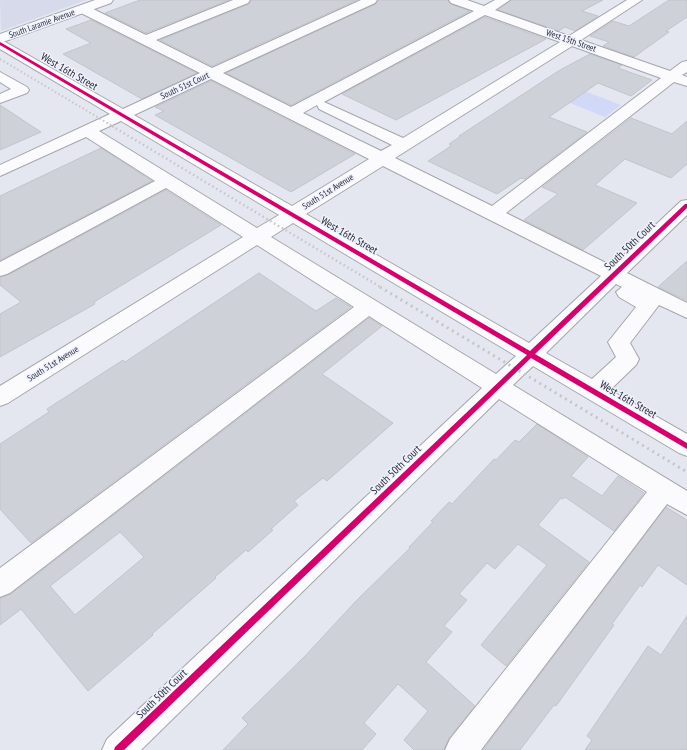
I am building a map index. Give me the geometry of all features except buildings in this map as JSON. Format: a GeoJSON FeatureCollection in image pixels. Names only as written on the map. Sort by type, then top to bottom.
{"type":"FeatureCollection","features":[{"type":"Feature","properties":{"kind":"street","name":"South Laramie Avenue"},"geometry":{"type":"LineString","coordinates":[[0,39],[107,0]]}},
{"type":"Feature","properties":{"kind":"street"},"geometry":{"type":"LineString","coordinates":[[146,40],[244,0]]}},
{"type":"Feature","properties":{"kind":"street","name":"South 51st Court"},"geometry":{"type":"LineString","coordinates":[[0,171],[371,0]]}},
{"type":"Feature","properties":{"kind":"street","name":"West 15th Street"},"geometry":{"type":"LineString","coordinates":[[455,0],[687,82]]}},
{"type":"Feature","properties":{"kind":"street"},"geometry":{"type":"LineString","coordinates":[[291,113],[504,0]]}},
{"type":"Feature","properties":{"kind":"street","name":"South 51st Avenue"},"geometry":{"type":"LineString","coordinates":[[0,397],[636,0]]}},
{"type":"Feature","properties":{"kind":"street"},"geometry":{"type":"LineString","coordinates":[[83,9],[493,214],[611,278],[687,311]]}},
{"type":"Feature","properties":{"kind":"street","name":"West 16th Street"},"geometry":{"type":"LineString","coordinates":[[0,43],[687,446]]}},
{"type":"Feature","properties":{"kind":"street"},"geometry":{"type":"LineString","coordinates":[[493,214],[687,65]]}},
{"type":"Feature","properties":{"kind":"street"},"geometry":{"type":"LineString","coordinates":[[0,76],[22,90],[0,99]]}},
{"type":"Feature","properties":{"kind":"street"},"geometry":{"type":"LineString","coordinates":[[324,106],[404,145]]}},
{"type":"Feature","properties":{"kind":"street"},"geometry":{"type":"LineString","coordinates":[[87,131],[687,504]]}},
{"type":"Feature","properties":{"kind":"street"},"geometry":{"type":"LineString","coordinates":[[0,270],[167,181]]}},
{"type":"Feature","properties":{"kind":"street","name":"South 50th Court"},"geometry":{"type":"LineString","coordinates":[[118,750],[686,206]]}},
{"type":"Feature","properties":{"kind":"street"},"geometry":{"type":"LineString","coordinates":[[594,391],[628,359],[619,342],[649,305],[611,278]]}},
{"type":"Feature","properties":{"kind":"street"},"geometry":{"type":"LineString","coordinates":[[0,584],[369,306]]}},
{"type":"Feature","properties":{"kind":"street"},"geometry":{"type":"LineString","coordinates":[[461,750],[663,490]]}},
{"type":"Feature","properties":{"kind":"shaded area"},"geometry":{"type":"Polygon","coordinates":[[[0,0],[86,0],[1,31],[0,0]]]}},
{"type":"Feature","properties":{"kind":"shaded area"},"geometry":{"type":"Polygon","coordinates":[[[548,77],[621,105],[605,117],[532,88],[548,77]]]}},
{"type":"Feature","properties":{"kind":"railway"},"geometry":{"type":"LineString","coordinates":[[0,59],[114,127]]}},
{"type":"Feature","properties":{"kind":"railway"},"geometry":{"type":"LineString","coordinates":[[112,126],[382,288]]}},
{"type":"Feature","properties":{"kind":"railway"},"geometry":{"type":"LineString","coordinates":[[380,287],[687,472]]}},
{"type":"Feature","properties":{"kind":"cycle path"},"geometry":{"type":"LineString","coordinates":[[0,43],[687,446]]}},
{"type":"Feature","properties":{"kind":"cycle path"},"geometry":{"type":"LineString","coordinates":[[118,750],[687,205]]}}]}
